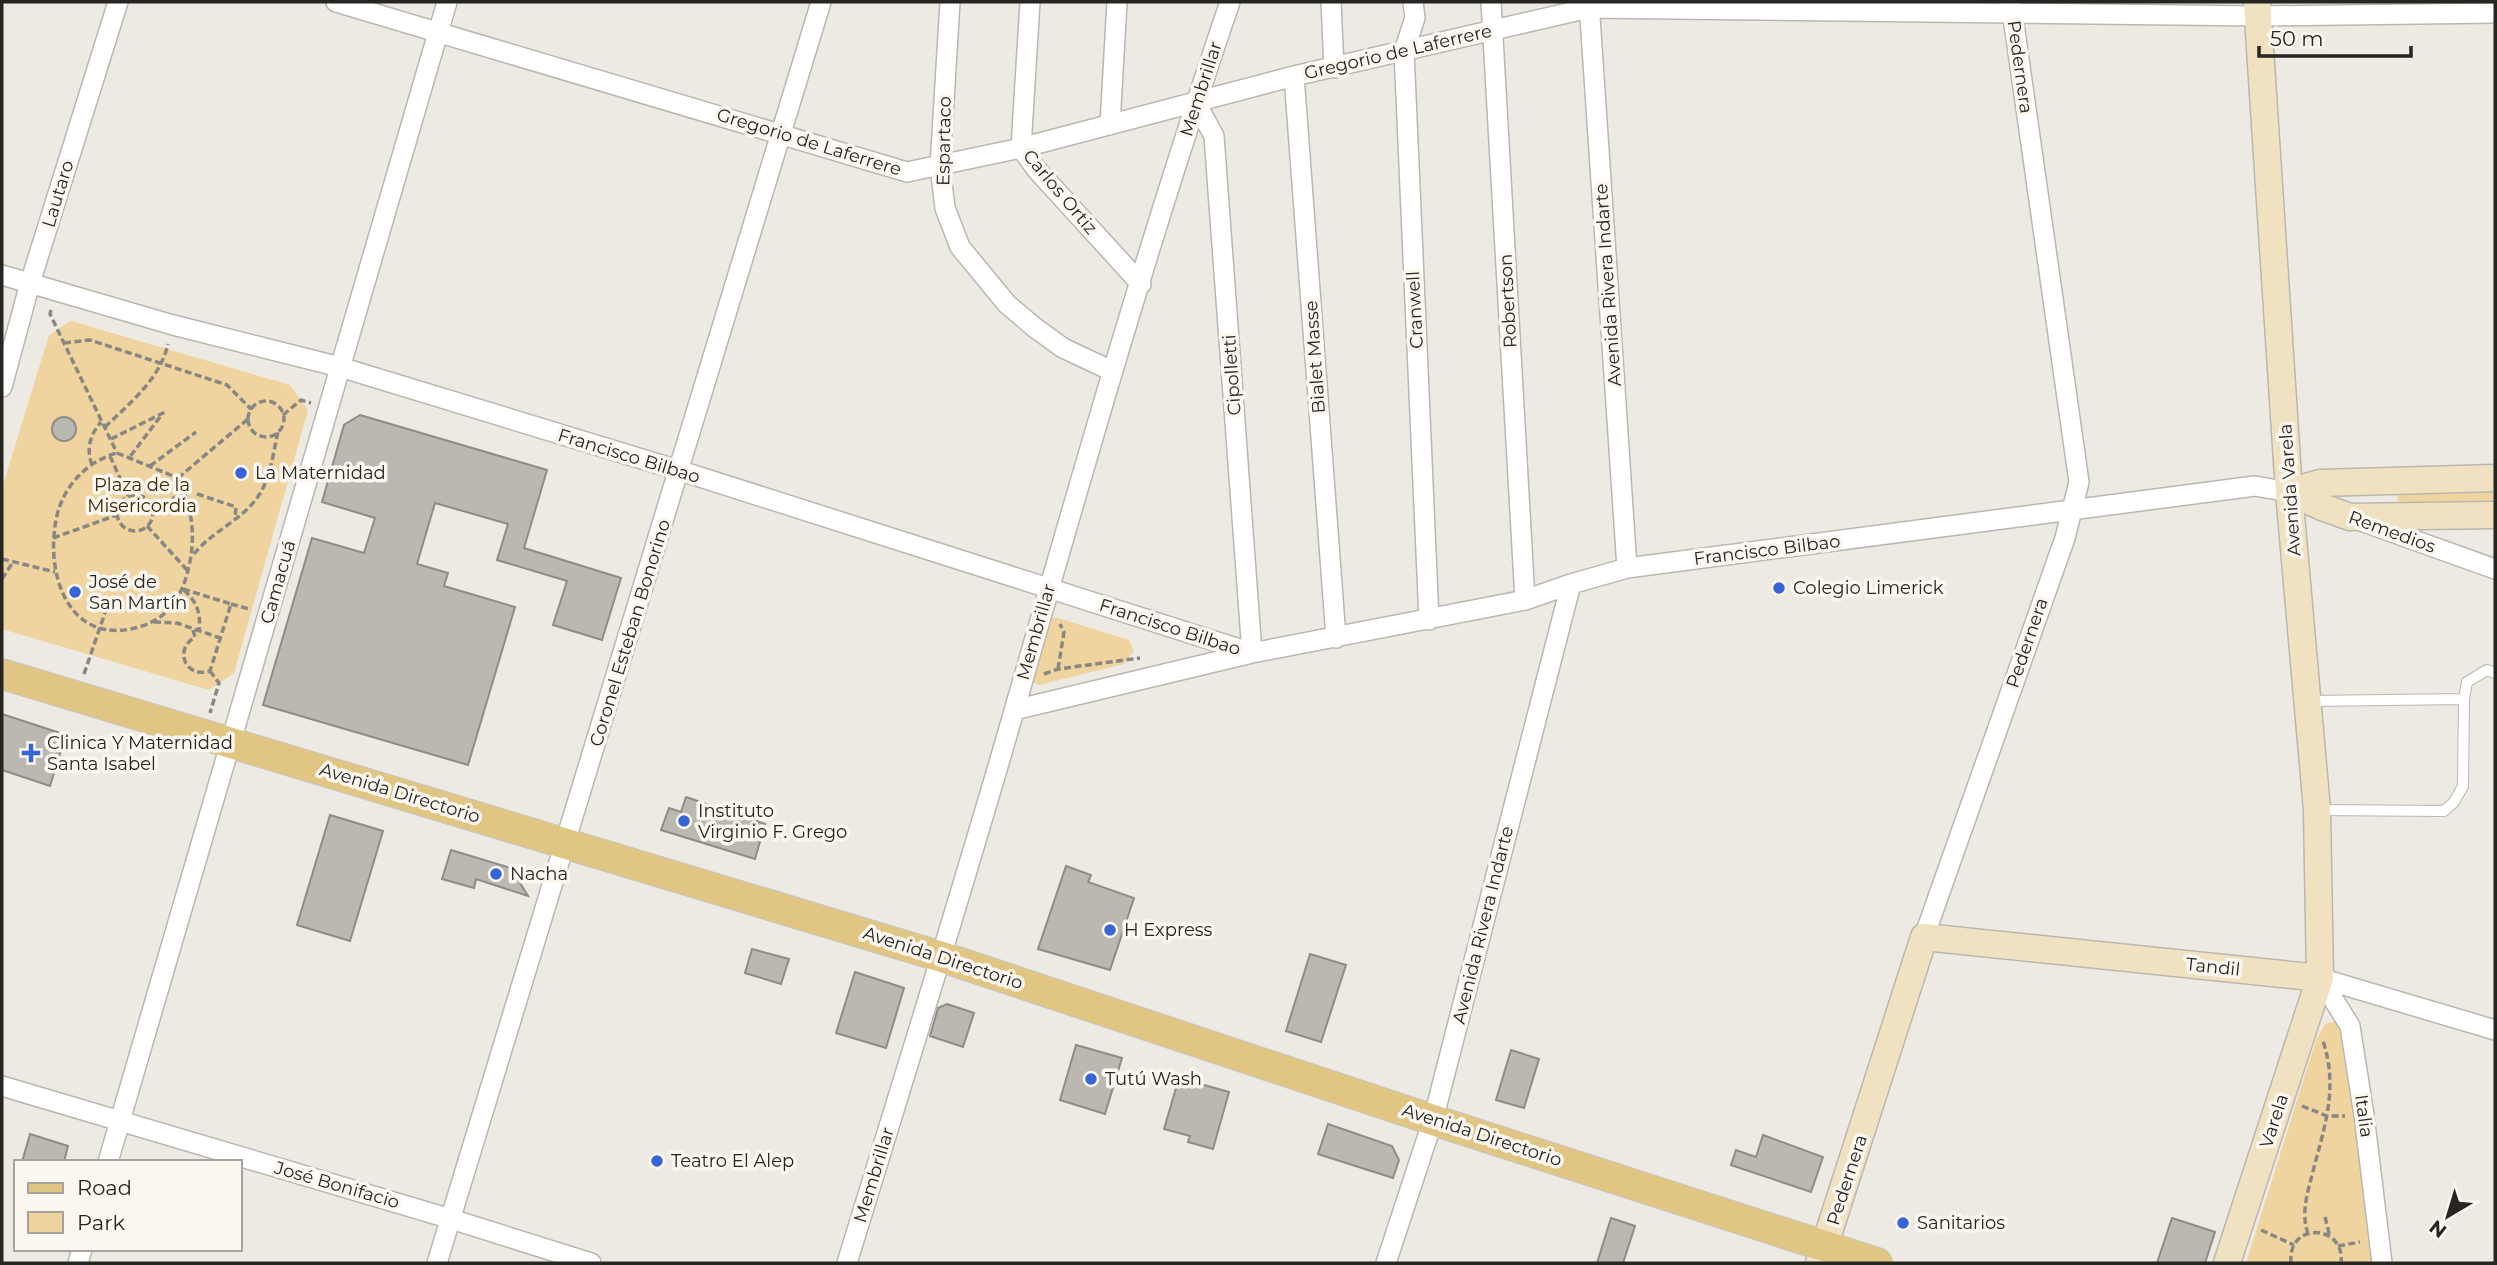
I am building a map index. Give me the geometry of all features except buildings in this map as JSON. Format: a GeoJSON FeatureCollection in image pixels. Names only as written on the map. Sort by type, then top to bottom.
{"type":"FeatureCollection","features":[{"type":"Feature","properties":{"kind":"main road","name":"Avenida Varela"},"geometry":{"type":"LineString","coordinates":[[2257,9],[2289,492],[2317,810],[2320,978]]}},
{"type":"Feature","properties":{"kind":"main road"},"geometry":{"type":"LineString","coordinates":[[2289,492],[2320,483],[2495,478]]}},
{"type":"Feature","properties":{"kind":"main road","name":"Remedios"},"geometry":{"type":"LineString","coordinates":[[2289,492],[2350,517]]}},
{"type":"Feature","properties":{"kind":"main road"},"geometry":{"type":"LineString","coordinates":[[2350,517],[2495,515]]}},
{"type":"Feature","properties":{"kind":"main road","name":"Avenida Directorio"},"geometry":{"type":"LineString","coordinates":[[2,674],[942,957],[1433,1120],[1822,1255],[1877,1263]]}},
{"type":"Feature","properties":{"kind":"main road","name":"Tandil"},"geometry":{"type":"LineString","coordinates":[[1924,937],[2320,978]]}},
{"type":"Feature","properties":{"kind":"main road","name":"Pedernera"},"geometry":{"type":"LineString","coordinates":[[1822,1255],[1924,937]]}},
{"type":"Feature","properties":{"kind":"main road","name":"Varela"},"geometry":{"type":"LineString","coordinates":[[2227,1263],[2320,978]]}},
{"type":"Feature","properties":{"kind":"street","name":"Lautaro"},"geometry":{"type":"LineString","coordinates":[[2,387],[30,283],[118,2]]}},
{"type":"Feature","properties":{"kind":"street","name":"Gregorio de Laferrere"},"geometry":{"type":"LineString","coordinates":[[337,2],[907,172],[1021,148],[1294,76],[1589,5],[2495,13]]}},
{"type":"Feature","properties":{"kind":"street","name":"Camacuá"},"geometry":{"type":"LineString","coordinates":[[109,1160],[121,1122],[218,738],[340,367],[447,2]]}},
{"type":"Feature","properties":{"kind":"street","name":"Coronel Esteban Bonorino"},"geometry":{"type":"LineString","coordinates":[[437,1263],[821,2]]}},
{"type":"Feature","properties":{"kind":"street","name":"Espartaco"},"geometry":{"type":"LineString","coordinates":[[950,2],[940,167],[945,208],[960,247],[1007,304],[1063,348],[1112,371]]}},
{"type":"Feature","properties":{"kind":"street","name":"Carlos Ortiz"},"geometry":{"type":"LineString","coordinates":[[1030,2],[1021,148],[1037,170],[1140,284]]}},
{"type":"Feature","properties":{"kind":"street"},"geometry":{"type":"LineString","coordinates":[[1110,125],[1117,2]]}},
{"type":"Feature","properties":{"kind":"street","name":"Membrillar"},"geometry":{"type":"LineString","coordinates":[[847,1263],[942,957],[1112,371],[1230,2]]}},
{"type":"Feature","properties":{"kind":"street"},"geometry":{"type":"LineString","coordinates":[[1331,2],[1334,68]]}},
{"type":"Feature","properties":{"kind":"street","name":"Cranwell"},"geometry":{"type":"LineString","coordinates":[[1413,2],[1415,18],[1404,51],[1429,620]]}},
{"type":"Feature","properties":{"kind":"street","name":"Robertson"},"geometry":{"type":"LineString","coordinates":[[1491,2],[1525,600]]}},
{"type":"Feature","properties":{"kind":"street","name":"Avenida Rivera Indarte"},"geometry":{"type":"LineString","coordinates":[[1589,5],[1627,568]]}},
{"type":"Feature","properties":{"kind":"street","name":"Pedernera"},"geometry":{"type":"LineString","coordinates":[[1924,937],[2064,538],[2079,482],[2012,8]]}},
{"type":"Feature","properties":{"kind":"street","name":"Bialet Masse"},"geometry":{"type":"LineString","coordinates":[[1294,76],[1336,638]]}},
{"type":"Feature","properties":{"kind":"street","name":"Cipolletti"},"geometry":{"type":"LineString","coordinates":[[1196,103],[1214,136],[1252,653]]}},
{"type":"Feature","properties":{"kind":"street","name":"Francisco Bilbao"},"geometry":{"type":"LineString","coordinates":[[2,275],[173,325],[340,367],[678,470],[1252,653]]}},
{"type":"Feature","properties":{"kind":"street","name":"Francisco Bilbao"},"geometry":{"type":"LineString","coordinates":[[1014,710],[1252,653],[1525,600],[1627,568],[2255,486],[2289,492]]}},
{"type":"Feature","properties":{"kind":"street","name":"Remedios"},"geometry":{"type":"LineString","coordinates":[[2350,517],[2495,569]]}},
{"type":"Feature","properties":{"kind":"street","name":"Avenida Rivera Indarte"},"geometry":{"type":"LineString","coordinates":[[1386,1263],[1433,1120],[1571,584]]}},
{"type":"Feature","properties":{"kind":"street","name":"Tandil"},"geometry":{"type":"LineString","coordinates":[[2320,978],[2495,1030]]}},
{"type":"Feature","properties":{"kind":"street","name":"Italia"},"geometry":{"type":"LineString","coordinates":[[2320,978],[2350,1026],[2382,1263]]}},
{"type":"Feature","properties":{"kind":"street","name":"José Bonifacio"},"geometry":{"type":"LineString","coordinates":[[2,1086],[591,1263]]}},
{"type":"Feature","properties":{"kind":"lane"},"geometry":{"type":"LineString","coordinates":[[2317,810],[2444,811],[2454,802],[2462,786],[2464,699],[2467,681],[2487,670],[2495,673]]}},
{"type":"Feature","properties":{"kind":"lane"},"geometry":{"type":"LineString","coordinates":[[2308,701],[2464,699]]}},
{"type":"Feature","properties":{"kind":"path"},"geometry":{"type":"LineString","coordinates":[[50,314],[117,453]]}},
{"type":"Feature","properties":{"kind":"path"},"geometry":{"type":"LineString","coordinates":[[64,343],[90,340],[227,385],[251,408]]}},
{"type":"Feature","properties":{"kind":"path"},"geometry":{"type":"LineString","coordinates":[[105,427],[163,364],[167,349]]}},
{"type":"Feature","properties":{"kind":"path"},"geometry":{"type":"LineString","coordinates":[[283,415],[301,400]]}},
{"type":"Feature","properties":{"kind":"path"},"geometry":{"type":"LineString","coordinates":[[191,558],[204,543],[252,504],[263,488],[278,432],[284,421],[281,409],[272,401],[260,402],[251,408],[248,419],[251,430],[261,436],[278,432]]}},
{"type":"Feature","properties":{"kind":"path"},"geometry":{"type":"LineString","coordinates":[[111,439],[163,413],[129,458]]}},
{"type":"Feature","properties":{"kind":"path"},"geometry":{"type":"LineString","coordinates":[[178,478],[248,419]]}},
{"type":"Feature","properties":{"kind":"path"},"geometry":{"type":"LineString","coordinates":[[92,465],[88,449],[93,434],[102,421]]}},
{"type":"Feature","properties":{"kind":"path"},"geometry":{"type":"LineString","coordinates":[[150,467],[196,432]]}},
{"type":"Feature","properties":{"kind":"path"},"geometry":{"type":"LineString","coordinates":[[152,622],[169,610],[182,588],[191,558],[192,525],[185,493],[178,478],[117,453],[92,465],[78,476],[62,498],[53,538],[55,572],[62,595],[88,624],[100,629],[113,632],[152,622],[177,623],[220,638]]}},
{"type":"Feature","properties":{"kind":"path"},"geometry":{"type":"LineString","coordinates":[[110,455],[128,496]]}},
{"type":"Feature","properties":{"kind":"path"},"geometry":{"type":"LineString","coordinates":[[153,507],[185,493]]}},
{"type":"Feature","properties":{"kind":"path"},"geometry":{"type":"LineString","coordinates":[[134,494],[146,497],[153,507],[152,519],[139,531],[122,526],[117,515],[119,503],[134,494]]}},
{"type":"Feature","properties":{"kind":"path"},"geometry":{"type":"LineString","coordinates":[[197,494],[236,507],[235,519]]}},
{"type":"Feature","properties":{"kind":"path"},"geometry":{"type":"LineString","coordinates":[[53,538],[117,515]]}},
{"type":"Feature","properties":{"kind":"path"},"geometry":{"type":"LineString","coordinates":[[147,526],[188,571]]}},
{"type":"Feature","properties":{"kind":"path"},"geometry":{"type":"LineString","coordinates":[[2,559],[55,572]]}},
{"type":"Feature","properties":{"kind":"path"},"geometry":{"type":"LineString","coordinates":[[2,579],[13,562]]}},
{"type":"Feature","properties":{"kind":"path"},"geometry":{"type":"LineString","coordinates":[[182,588],[231,604],[210,671]]}},
{"type":"Feature","properties":{"kind":"path"},"geometry":{"type":"LineString","coordinates":[[182,588],[194,599],[199,631]]}},
{"type":"Feature","properties":{"kind":"path"},"geometry":{"type":"LineString","coordinates":[[90,655],[110,598]]}},
{"type":"Feature","properties":{"kind":"path"},"geometry":{"type":"LineString","coordinates":[[192,629],[195,637],[183,650],[184,662],[192,671],[210,671]]}},
{"type":"Feature","properties":{"kind":"path"},"geometry":{"type":"LineString","coordinates":[[210,671],[219,683],[218,738]]}},
{"type":"Feature","properties":{"kind":"path"},"geometry":{"type":"LineString","coordinates":[[2307,1019],[2323,1042],[2331,1068],[2329,1109],[2306,1199],[2304,1215],[2308,1234]]}},
{"type":"Feature","properties":{"kind":"path"},"geometry":{"type":"LineString","coordinates":[[2325,1217],[2330,1237]]}},
{"type":"Feature","properties":{"kind":"path"},"geometry":{"type":"LineString","coordinates":[[2241,1221],[2294,1245]]}},
{"type":"Feature","properties":{"kind":"path"},"geometry":{"type":"LineString","coordinates":[[2291,1263],[2290,1255],[2298,1240],[2308,1234],[2322,1233],[2338,1246],[2341,1263]]}},
{"type":"Feature","properties":{"kind":"path"},"geometry":{"type":"LineString","coordinates":[[2338,1246],[2363,1242]]}},
{"type":"Feature","properties":{"kind":"green space","name":"Plaza de la Misericordia"},"geometry":{"type":"Polygon","coordinates":[[[71,321],[290,385],[308,410],[234,673],[209,690],[2,629],[2,488],[49,335],[71,321]]]}},
{"type":"Feature","properties":{"kind":"green space"},"geometry":{"type":"Polygon","coordinates":[[[2491,490],[2494,497],[2492,505],[2401,506],[2397,497],[2398,493],[2491,490]]]}},
{"type":"Feature","properties":{"kind":"green space"},"geometry":{"type":"Polygon","coordinates":[[[1049,618],[1058,618],[1129,640],[1134,651],[1124,664],[1039,685],[1029,680],[1049,618]]]}},
{"type":"Feature","properties":{"kind":"green space"},"geometry":{"type":"Polygon","coordinates":[[[2336,1021],[2346,1030],[2372,1263],[2246,1263],[2316,1040],[2325,1024],[2336,1021]]]}},
{"type":"Feature","properties":{"kind":"place","name":"La Maternidad"},"geometry":{"type":"Point","coordinates":[241,473]}},
{"type":"Feature","properties":{"kind":"place","name":"Colegio Limerick"},"geometry":{"type":"Point","coordinates":[1779,588]}},
{"type":"Feature","properties":{"kind":"place","name":"José de San Martín"},"geometry":{"type":"Point","coordinates":[75,592]}},
{"type":"Feature","properties":{"kind":"place","name":"Clinica Y Maternidad Santa Isabel"},"geometry":{"type":"Point","coordinates":[31,753]}},
{"type":"Feature","properties":{"kind":"place","name":"Instituto Virginio F. Grego"},"geometry":{"type":"Point","coordinates":[684,821]}},
{"type":"Feature","properties":{"kind":"place","name":"Nacha"},"geometry":{"type":"Point","coordinates":[496,874]}},
{"type":"Feature","properties":{"kind":"place","name":"H Express"},"geometry":{"type":"Point","coordinates":[1110,930]}},
{"type":"Feature","properties":{"kind":"place","name":"Tutú Wash"},"geometry":{"type":"Point","coordinates":[1091,1079]}},
{"type":"Feature","properties":{"kind":"place","name":"Teatro El Alep"},"geometry":{"type":"Point","coordinates":[657,1161]}},
{"type":"Feature","properties":{"kind":"place","name":"Sanitarios"},"geometry":{"type":"Point","coordinates":[1903,1223]}}]}
